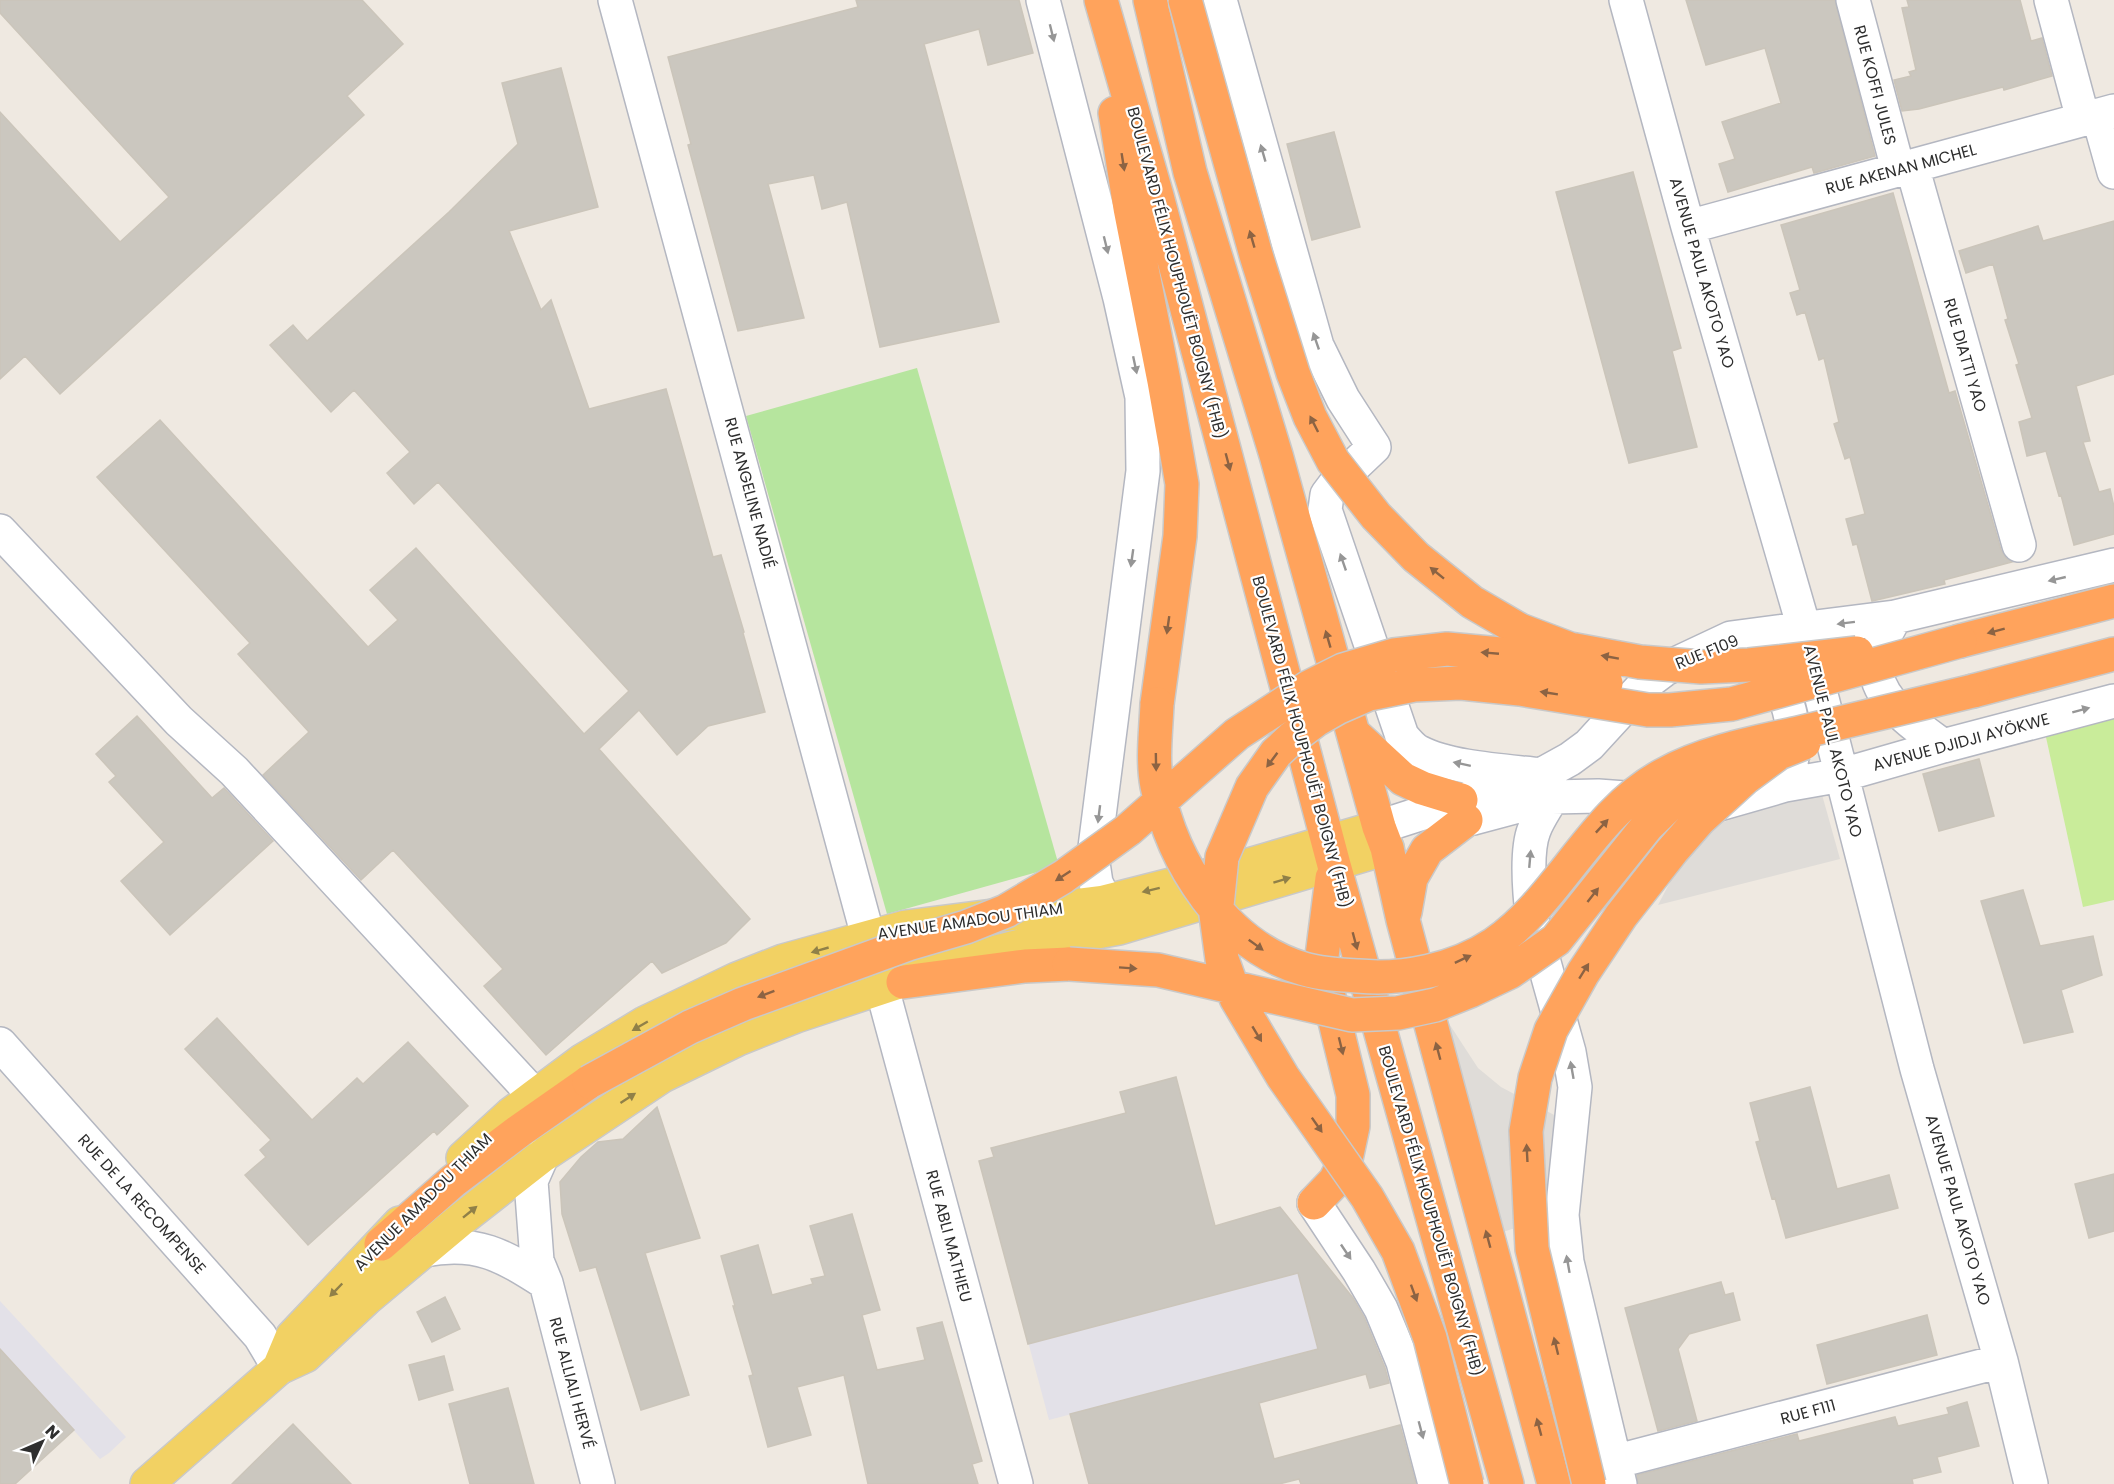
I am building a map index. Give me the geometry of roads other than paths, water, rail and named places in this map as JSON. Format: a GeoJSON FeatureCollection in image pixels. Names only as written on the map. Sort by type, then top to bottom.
{"type":"FeatureCollection","features":[{"type":"Feature","properties":{"kind":"highway"},"geometry":{"type":"LineString","coordinates":[[1101,0],[1115,116],[1128,197],[1182,484],[1180,536],[1157,704],[1157,783],[1167,827],[1185,864],[1207,898],[1229,925],[1267,953],[1304,969],[1374,977],[1411,975],[1454,963],[1492,945],[1523,922],[1597,831],[1627,800],[1661,776],[1696,759],[1750,744],[1973,691]]}},
{"type":"Feature","properties":{"kind":"highway","name":"BOULEVARD FÉLIX HOUPHOUËT BOIGNY (FHB)"},"geometry":{"type":"LineString","coordinates":[[1101,0],[1157,196],[1331,853],[1507,1484]]}},
{"type":"Feature","properties":{"kind":"highway"},"geometry":{"type":"LineString","coordinates":[[1150,0],[1190,172],[1276,455],[1383,838],[1554,1484]]}},
{"type":"Feature","properties":{"kind":"highway"},"geometry":{"type":"LineString","coordinates":[[1185,0],[1257,255],[1293,374],[1310,417],[1334,461],[1376,516],[1416,557],[1473,602],[1520,630],[1570,650],[1640,662],[1701,666],[1749,665],[1960,641]]}},
{"type":"Feature","properties":{"kind":"highway"},"geometry":{"type":"LineString","coordinates":[[1467,1484],[1430,1338],[1398,1251],[1367,1197],[1283,1077],[1236,998],[1222,959],[1216,915],[1222,857],[1252,787],[1276,753],[1292,738],[1337,708],[1369,694],[1414,685],[1461,683],[1520,689],[1648,710],[1670,711],[1732,704],[2114,601]]}},
{"type":"Feature","properties":{"kind":"highway"},"geometry":{"type":"LineString","coordinates":[[381,1244],[453,1181],[519,1131],[589,1082],[690,1027],[742,1004],[908,944],[966,927],[1005,911],[1063,877],[1128,830],[1237,734],[1309,687],[1343,669],[1394,655],[1448,649],[1511,655],[1565,673],[1638,691],[1732,704]]}},
{"type":"Feature","properties":{"kind":"highway"},"geometry":{"type":"LineString","coordinates":[[1589,1484],[1532,1249],[1526,1131],[1535,1078],[1551,1030],[1582,973],[1621,916],[1700,819],[1745,778],[1779,753],[1848,723],[2114,654]]}},
{"type":"Feature","properties":{"kind":"highway"},"geometry":{"type":"LineString","coordinates":[[1354,734],[1403,779],[1464,810],[1427,850],[1411,878],[1403,920]]}},
{"type":"Feature","properties":{"kind":"highway"},"geometry":{"type":"LineString","coordinates":[[892,985],[1025,966],[1069,964],[1158,970],[1352,1015],[1398,1013],[1435,1005],[1510,972],[1556,940],[1648,825],[1676,798],[1750,744]]}},
{"type":"Feature","properties":{"kind":"highway"},"geometry":{"type":"LineString","coordinates":[[1314,1203],[1335,1181],[1346,1159],[1353,1126],[1353,1095],[1321,964],[1331,853]]}},
{"type":"Feature","properties":{"kind":"main road","name":"AVENUE AMADOU THIAM"},"geometry":{"type":"LineString","coordinates":[[147,1484],[279,1368],[305,1356],[366,1299],[424,1250],[542,1156],[662,1076],[738,1039],[777,1024],[966,960],[1024,945],[1111,915],[1383,838]]}},
{"type":"Feature","properties":{"kind":"main road","name":"AVENUE AMADOU THIAM"},"geometry":{"type":"LineString","coordinates":[[279,1368],[292,1337],[456,1164],[511,1114],[535,1096],[582,1061],[645,1023],[737,979],[783,961],[906,927],[1111,915]]}},
{"type":"Feature","properties":{"kind":"street","name":"RUE ANGELINE NADIÉ"},"geometry":{"type":"LineString","coordinates":[[615,0],[869,936],[892,985]]}},
{"type":"Feature","properties":{"kind":"street"},"geometry":{"type":"LineString","coordinates":[[1043,0],[1120,298],[1142,397],[1143,471],[1092,863],[1096,884],[1111,915]]}},
{"type":"Feature","properties":{"kind":"street"},"geometry":{"type":"LineString","coordinates":[[1220,0],[1317,346],[1344,399],[1374,447],[1336,483],[1327,495],[1325,510],[1402,736],[1418,752],[1437,759],[1482,768],[1546,786],[1533,831],[1529,865],[1533,923],[1569,1052],[1575,1087],[1562,1215],[1564,1240],[1567,1262],[1617,1473]]}},
{"type":"Feature","properties":{"kind":"street","name":"AVENUE PAUL AKOTO YAO"},"geometry":{"type":"LineString","coordinates":[[1626,0],[1688,227],[1804,628],[1917,1069],[2001,1361],[2031,1484]]}},
{"type":"Feature","properties":{"kind":"street","name":"RUE KOFFI JULES"},"geometry":{"type":"LineString","coordinates":[[1852,0],[1905,167]]}},
{"type":"Feature","properties":{"kind":"street"},"geometry":{"type":"LineString","coordinates":[[2051,0],[2098,115],[2114,172]]}},
{"type":"Feature","properties":{"kind":"street","name":"RUE AKENAN MICHEL"},"geometry":{"type":"LineString","coordinates":[[1688,227],[2098,115]]}},
{"type":"Feature","properties":{"kind":"street","name":"RUE DIATTI YAO"},"geometry":{"type":"LineString","coordinates":[[1905,167],[2019,545]]}},
{"type":"Feature","properties":{"kind":"street"},"geometry":{"type":"LineString","coordinates":[[0,531],[179,721],[234,771],[535,1096]]}},
{"type":"Feature","properties":{"kind":"street","name":"RUE F109"},"geometry":{"type":"LineString","coordinates":[[1546,786],[1570,759],[1589,745],[1645,684],[1665,669],[1731,638],[1895,617],[2114,565]]}},
{"type":"Feature","properties":{"kind":"street"},"geometry":{"type":"LineString","coordinates":[[1895,617],[1878,652],[1877,678],[1888,701],[1909,721],[1943,746]]}},
{"type":"Feature","properties":{"kind":"street"},"geometry":{"type":"LineString","coordinates":[[1731,638],[1753,650],[1775,673],[1791,715],[1795,742],[1785,785]]}},
{"type":"Feature","properties":{"kind":"street","name":"AVENUE DJIDJI AYÖKWE"},"geometry":{"type":"LineString","coordinates":[[1383,838],[1464,810],[1546,786],[1598,796],[1716,805],[1785,785],[1842,775],[2114,701]]}},
{"type":"Feature","properties":{"kind":"street"},"geometry":{"type":"LineString","coordinates":[[1383,838],[1393,770],[1402,736]]}},
{"type":"Feature","properties":{"kind":"street","name":"RUE ABLI MATHIEU"},"geometry":{"type":"LineString","coordinates":[[892,985],[1016,1484]]}},
{"type":"Feature","properties":{"kind":"street","name":"RUE DE LA RECOMPENSE"},"geometry":{"type":"LineString","coordinates":[[0,1044],[260,1336],[279,1368]]}},
{"type":"Feature","properties":{"kind":"street","name":"RUE ALLIALI HERVÉ"},"geometry":{"type":"LineString","coordinates":[[542,1156],[531,1181],[537,1261],[546,1283],[598,1484]]}},
{"type":"Feature","properties":{"kind":"street"},"geometry":{"type":"LineString","coordinates":[[1314,1203],[1381,1309],[1403,1362],[1435,1484]]}},
{"type":"Feature","properties":{"kind":"street"},"geometry":{"type":"LineString","coordinates":[[424,1250],[441,1247],[476,1248],[504,1257],[546,1283]]}},
{"type":"Feature","properties":{"kind":"street","name":"RUE F111"},"geometry":{"type":"LineString","coordinates":[[1617,1473],[2001,1361]]}}]}
